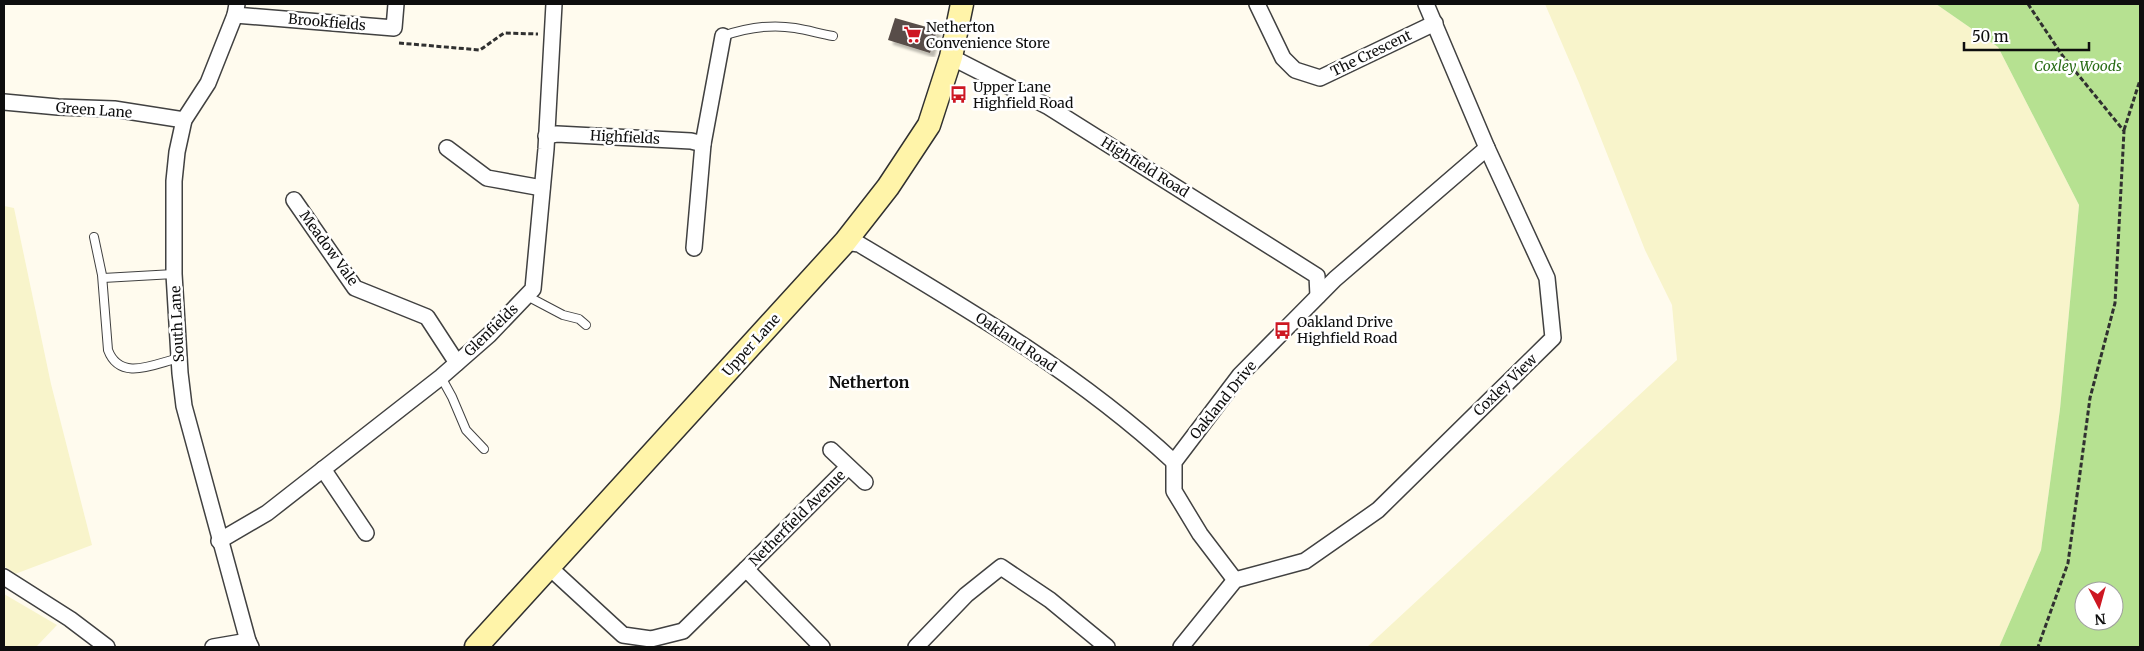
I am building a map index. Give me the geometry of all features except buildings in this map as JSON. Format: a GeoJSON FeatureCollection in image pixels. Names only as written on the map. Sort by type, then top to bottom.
{"type":"FeatureCollection","features":[{"type":"Feature","properties":{"kind":"main road","name":"Upper Lane"},"geometry":{"type":"LineString","coordinates":[[476,647],[845,242],[888,187],[929,125],[951,57],[962,4]]}},
{"type":"Feature","properties":{"kind":"street"},"geometry":{"type":"LineString","coordinates":[[394,28],[396,4]]}},
{"type":"Feature","properties":{"kind":"street","name":"Glenfields"},"geometry":{"type":"LineString","coordinates":[[219,541],[267,513],[441,377],[489,335],[533,289],[546,136],[554,4]]}},
{"type":"Feature","properties":{"kind":"street","name":"The Crescent"},"geometry":{"type":"LineString","coordinates":[[1257,4],[1282,58],[1295,70],[1320,78],[1435,22]]}},
{"type":"Feature","properties":{"kind":"street","name":"Coxley View"},"geometry":{"type":"LineString","coordinates":[[1235,580],[1304,561],[1378,510],[1553,338],[1547,278],[1487,148],[1426,4]]}},
{"type":"Feature","properties":{"kind":"street","name":"Brookfields"},"geometry":{"type":"LineString","coordinates":[[236,9],[394,28]]}},
{"type":"Feature","properties":{"kind":"street","name":"South Lane"},"geometry":{"type":"LineString","coordinates":[[236,9],[208,83],[184,120],[176,152],[174,181],[174,274],[184,406],[219,541],[250,644]]}},
{"type":"Feature","properties":{"kind":"street"},"geometry":{"type":"LineString","coordinates":[[694,248],[703,144],[723,36]]}},
{"type":"Feature","properties":{"kind":"street","name":"Highfield Road"},"geometry":{"type":"LineString","coordinates":[[951,57],[1047,106],[1317,276],[1318,296]]}},
{"type":"Feature","properties":{"kind":"street","name":"Green Lane"},"geometry":{"type":"LineString","coordinates":[[4,102],[58,107],[114,109],[184,120]]}},
{"type":"Feature","properties":{"kind":"street","name":"Highfields"},"geometry":{"type":"LineString","coordinates":[[546,136],[557,134],[635,137],[691,141],[703,144]]}},
{"type":"Feature","properties":{"kind":"street"},"geometry":{"type":"LineString","coordinates":[[447,148],[487,178],[542,188]]}},
{"type":"Feature","properties":{"kind":"street","name":"Oakland Drive"},"geometry":{"type":"LineString","coordinates":[[1174,462],[1240,375],[1318,296],[1487,148]]}},
{"type":"Feature","properties":{"kind":"street","name":"Meadow Vale"},"geometry":{"type":"LineString","coordinates":[[294,200],[355,288],[427,316],[457,363]]}},
{"type":"Feature","properties":{"kind":"street","name":"Oakland Road"},"geometry":{"type":"LineString","coordinates":[[845,242],[859,244],[987,320],[1095,396],[1142,432],[1174,462]]}},
{"type":"Feature","properties":{"kind":"street","name":"Netherfield Avenue"},"geometry":{"type":"LineString","coordinates":[[831,450],[865,482]]}},
{"type":"Feature","properties":{"kind":"street"},"geometry":{"type":"LineString","coordinates":[[1174,462],[1174,491],[1200,534],[1235,580],[1181,647]]}},
{"type":"Feature","properties":{"kind":"street","name":"Netherfield Avenue"},"geometry":{"type":"LineString","coordinates":[[549,567],[623,635],[640,642],[683,631],[848,467]]}},
{"type":"Feature","properties":{"kind":"street"},"geometry":{"type":"LineString","coordinates":[[323,469],[366,533]]}},
{"type":"Feature","properties":{"kind":"street"},"geometry":{"type":"LineString","coordinates":[[916,647],[966,595],[1001,567],[1050,600],[1107,647]]}},
{"type":"Feature","properties":{"kind":"street","name":"Netherfield Avenue"},"geometry":{"type":"LineString","coordinates":[[746,569],[822,647]]}},
{"type":"Feature","properties":{"kind":"street"},"geometry":{"type":"LineString","coordinates":[[4,577],[70,619],[107,647]]}},
{"type":"Feature","properties":{"kind":"street"},"geometry":{"type":"LineString","coordinates":[[213,647],[250,644]]}},
{"type":"Feature","properties":{"kind":"lane"},"geometry":{"type":"LineString","coordinates":[[723,36],[774,26],[796,28],[833,36]]}},
{"type":"Feature","properties":{"kind":"lane"},"geometry":{"type":"LineString","coordinates":[[94,237],[103,278],[108,350],[112,359],[119,366],[128,369],[179,358]]}},
{"type":"Feature","properties":{"kind":"lane"},"geometry":{"type":"LineString","coordinates":[[103,278],[174,274]]}},
{"type":"Feature","properties":{"kind":"lane"},"geometry":{"type":"LineString","coordinates":[[527,296],[563,315],[579,318],[586,324]]}},
{"type":"Feature","properties":{"kind":"lane"},"geometry":{"type":"LineString","coordinates":[[441,377],[466,430],[484,449]]}},
{"type":"Feature","properties":{"kind":"path"},"geometry":{"type":"LineString","coordinates":[[2028,4],[2062,55],[2124,131]]}},
{"type":"Feature","properties":{"kind":"path"},"geometry":{"type":"LineString","coordinates":[[394,28],[396,43],[480,50],[504,33],[551,34]]}},
{"type":"Feature","properties":{"kind":"path"},"geometry":{"type":"LineString","coordinates":[[2038,647],[2068,562],[2090,398],[2115,303],[2124,131],[2140,80]]}},
{"type":"Feature","properties":{"kind":"shaded area"},"geometry":{"type":"Polygon","coordinates":[[[1545,4],[1936,4],[1998,47],[2079,205],[2060,409],[2041,550],[1999,647],[1367,647],[1677,360],[1672,305],[1645,250],[1579,83],[1545,4]]]}},
{"type":"Feature","properties":{"kind":"shaded area"},"geometry":{"type":"Polygon","coordinates":[[[4,206],[14,208],[51,384],[92,545],[15,574],[4,566],[4,206]]]}},
{"type":"Feature","properties":{"kind":"shaded area"},"geometry":{"type":"Polygon","coordinates":[[[4,594],[57,625],[36,647],[4,647],[4,594]]]}},
{"type":"Feature","properties":{"kind":"green space","name":"Coxley Woods"},"geometry":{"type":"Polygon","coordinates":[[[1936,4],[2140,4],[2140,647],[1999,647],[2041,550],[2060,409],[2079,205],[1998,47],[1936,4]]]}},
{"type":"Feature","properties":{"kind":"place","name":"Netherton Convenience Store"},"geometry":{"type":"Point","coordinates":[912,35]}},
{"type":"Feature","properties":{"kind":"place","name":"Upper Lane Highfield Road"},"geometry":{"type":"Point","coordinates":[959,95]}},
{"type":"Feature","properties":{"kind":"place","name":"Oakland Drive Highfield Road"},"geometry":{"type":"Point","coordinates":[1283,330]}},
{"type":"Feature","properties":{"kind":"district","name":"Netherton"},"geometry":{"type":"Point","coordinates":[869,382]}}]}
